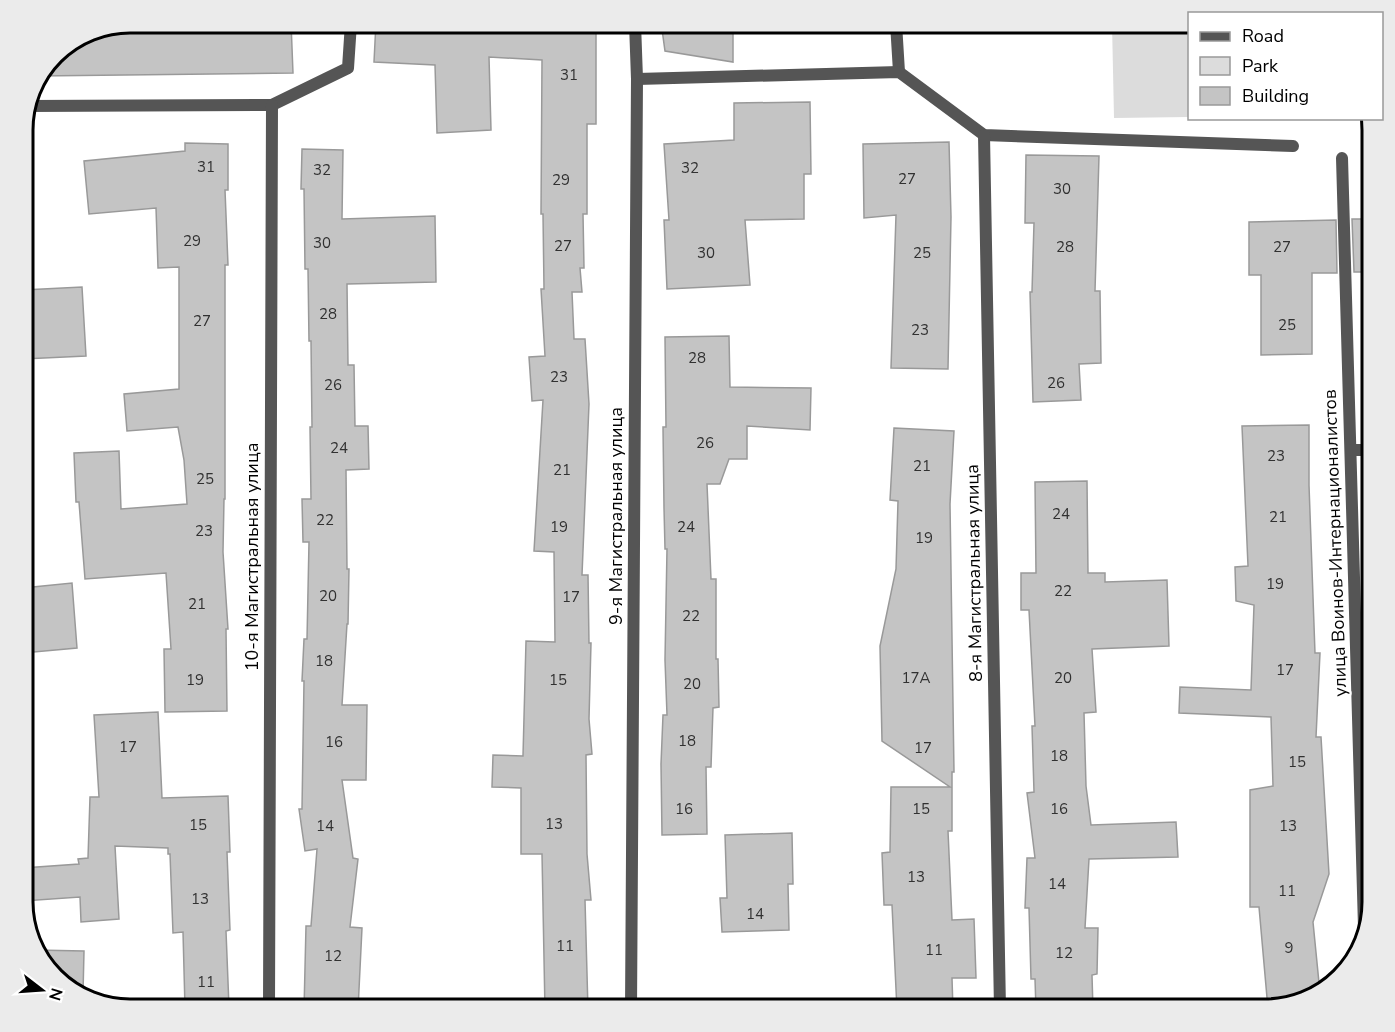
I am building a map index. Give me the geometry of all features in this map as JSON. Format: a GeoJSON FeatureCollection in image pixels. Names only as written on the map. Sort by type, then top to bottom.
{"type":"FeatureCollection","features":[{"type":"Feature","properties":{"kind":"street"},"geometry":{"type":"LineString","coordinates":[[36,106],[272,105],[348,68],[350,33]]}},
{"type":"Feature","properties":{"kind":"street","name":"9-я Магистральная улица"},"geometry":{"type":"LineString","coordinates":[[631,999],[637,79],[635,33]]}},
{"type":"Feature","properties":{"kind":"street"},"geometry":{"type":"LineString","coordinates":[[896,33],[898,72]]}},
{"type":"Feature","properties":{"kind":"street"},"geometry":{"type":"LineString","coordinates":[[637,79],[898,72],[984,135],[1293,146]]}},
{"type":"Feature","properties":{"kind":"street","name":"10-я Магистральная улица"},"geometry":{"type":"LineString","coordinates":[[268,999],[272,105]]}},
{"type":"Feature","properties":{"kind":"street","name":"8-я Магистральная улица"},"geometry":{"type":"LineString","coordinates":[[984,135],[1000,999]]}},
{"type":"Feature","properties":{"kind":"street","name":"улица Воинов-Интернационалистов"},"geometry":{"type":"LineString","coordinates":[[1342,158],[1362,854]]}},
{"type":"Feature","properties":{"kind":"street"},"geometry":{"type":"LineString","coordinates":[[1351,450],[1362,450]]}},
{"type":"Feature","properties":{"kind":"green space"},"geometry":{"type":"Polygon","coordinates":[[[1112,33],[1188,33],[1188,117],[1114,118],[1112,33]]]}},
{"type":"Feature","properties":{"kind":"building"},"geometry":{"type":"Polygon","coordinates":[[[130,33],[291,33],[293,73],[49,76],[61,61],[76,49],[93,40],[130,33]]]}},
{"type":"Feature","properties":{"kind":"building"},"geometry":{"type":"Polygon","coordinates":[[[375,33],[596,33],[596,124],[587,124],[587,214],[583,214],[584,268],[580,268],[582,292],[572,292],[574,339],[585,339],[589,404],[582,575],[588,575],[589,643],[591,643],[589,719],[592,754],[586,755],[587,854],[591,900],[585,900],[588,999],[545,999],[542,854],[521,854],[521,788],[492,787],[493,755],[523,756],[526,641],[555,642],[554,552],[534,551],[543,400],[532,401],[529,357],[545,356],[541,289],[544,289],[543,214],[541,214],[542,60],[489,57],[491,130],[437,133],[435,65],[374,62],[375,33]]]}},
{"type":"Feature","properties":{"kind":"building"},"geometry":{"type":"Polygon","coordinates":[[[663,33],[733,33],[733,62],[665,51],[663,33]]]}},
{"type":"Feature","properties":{"kind":"building"},"geometry":{"type":"Polygon","coordinates":[[[810,102],[811,174],[804,174],[804,219],[745,220],[750,285],[667,289],[664,220],[669,220],[664,144],[734,140],[734,103],[810,102]]]}},
{"type":"Feature","properties":{"kind":"building"},"geometry":{"type":"Polygon","coordinates":[[[949,142],[951,217],[948,369],[891,368],[896,215],[864,218],[863,144],[949,142]]]}},
{"type":"Feature","properties":{"kind":"building"},"geometry":{"type":"Polygon","coordinates":[[[185,143],[228,144],[228,190],[225,190],[228,265],[225,265],[223,552],[228,629],[226,629],[227,711],[165,712],[164,649],[171,649],[166,573],[85,579],[79,502],[76,502],[74,453],[119,451],[121,509],[187,504],[184,460],[178,427],[127,431],[124,394],[179,389],[179,267],[158,268],[156,208],[89,214],[84,161],[185,151],[185,143]]]}},
{"type":"Feature","properties":{"kind":"building"},"geometry":{"type":"Polygon","coordinates":[[[302,149],[343,150],[342,219],[435,216],[436,282],[347,284],[348,365],[354,365],[355,426],[368,426],[369,469],[346,470],[347,569],[349,569],[348,624],[342,705],[367,705],[366,780],[342,780],[353,858],[358,859],[350,927],[362,928],[359,999],[304,999],[306,926],[311,926],[317,849],[305,851],[299,809],[302,809],[304,681],[302,681],[304,639],[307,639],[309,542],[303,542],[302,499],[311,499],[310,427],[312,427],[308,269],[305,269],[304,189],[301,189],[302,149]]]}},
{"type":"Feature","properties":{"kind":"building"},"geometry":{"type":"Polygon","coordinates":[[[1026,155],[1099,156],[1095,291],[1100,291],[1101,363],[1079,364],[1081,400],[1033,402],[1030,292],[1032,292],[1034,223],[1025,223],[1026,155]]]}},
{"type":"Feature","properties":{"kind":"building"},"geometry":{"type":"Polygon","coordinates":[[[1352,219],[1362,219],[1362,272],[1354,272],[1352,219]]]}},
{"type":"Feature","properties":{"kind":"building"},"geometry":{"type":"Polygon","coordinates":[[[1336,220],[1337,273],[1312,273],[1312,354],[1261,355],[1261,275],[1249,275],[1249,222],[1336,220]]]}},
{"type":"Feature","properties":{"kind":"building"},"geometry":{"type":"Polygon","coordinates":[[[82,287],[86,356],[33,359],[33,289],[82,287]]]}},
{"type":"Feature","properties":{"kind":"building"},"geometry":{"type":"Polygon","coordinates":[[[729,336],[730,387],[811,388],[810,430],[747,426],[747,459],[729,459],[720,484],[707,484],[711,579],[716,579],[716,659],[718,659],[719,707],[713,708],[711,767],[706,767],[707,834],[662,835],[663,715],[667,715],[665,660],[667,549],[665,549],[663,427],[666,427],[665,337],[729,336]]]}},
{"type":"Feature","properties":{"kind":"building"},"geometry":{"type":"Polygon","coordinates":[[[1309,425],[1315,653],[1320,653],[1316,737],[1321,737],[1329,874],[1313,922],[1319,982],[1296,994],[1267,999],[1259,907],[1250,907],[1250,790],[1273,786],[1271,717],[1179,713],[1180,687],[1251,690],[1254,605],[1236,601],[1235,567],[1248,566],[1242,426],[1309,425]]]}},
{"type":"Feature","properties":{"kind":"building"},"geometry":{"type":"Polygon","coordinates":[[[894,428],[954,431],[950,504],[954,772],[952,772],[952,831],[948,831],[952,920],[974,919],[976,978],[952,978],[953,999],[896,999],[892,905],[884,905],[882,853],[890,852],[891,787],[950,787],[882,741],[880,646],[896,569],[898,501],[890,500],[894,428]]]}},
{"type":"Feature","properties":{"kind":"building"},"geometry":{"type":"Polygon","coordinates":[[[1087,481],[1088,573],[1105,573],[1105,582],[1167,580],[1169,646],[1092,649],[1096,712],[1084,713],[1086,786],[1091,825],[1176,822],[1178,857],[1089,859],[1085,928],[1098,928],[1097,974],[1092,975],[1093,999],[1036,999],[1035,979],[1031,979],[1029,908],[1025,908],[1027,858],[1035,858],[1027,793],[1034,792],[1032,726],[1035,726],[1029,610],[1021,610],[1021,573],[1036,573],[1035,482],[1087,481]]]}},
{"type":"Feature","properties":{"kind":"building"},"geometry":{"type":"Polygon","coordinates":[[[72,583],[77,648],[33,652],[33,587],[72,583]]]}},
{"type":"Feature","properties":{"kind":"building"},"geometry":{"type":"Polygon","coordinates":[[[158,712],[162,798],[228,796],[230,852],[227,852],[230,930],[226,931],[229,999],[185,999],[183,932],[173,933],[168,848],[115,846],[119,919],[81,922],[80,897],[33,900],[33,867],[79,864],[78,859],[88,858],[90,797],[99,797],[94,715],[158,712]]]}},
{"type":"Feature","properties":{"kind":"building"},"geometry":{"type":"Polygon","coordinates":[[[792,833],[793,884],[788,884],[789,930],[722,932],[720,898],[727,898],[725,835],[792,833]]]}},
{"type":"Feature","properties":{"kind":"building"},"geometry":{"type":"Polygon","coordinates":[[[46,950],[84,951],[83,987],[72,980],[72,960],[53,960],[46,950]]]}}]}
